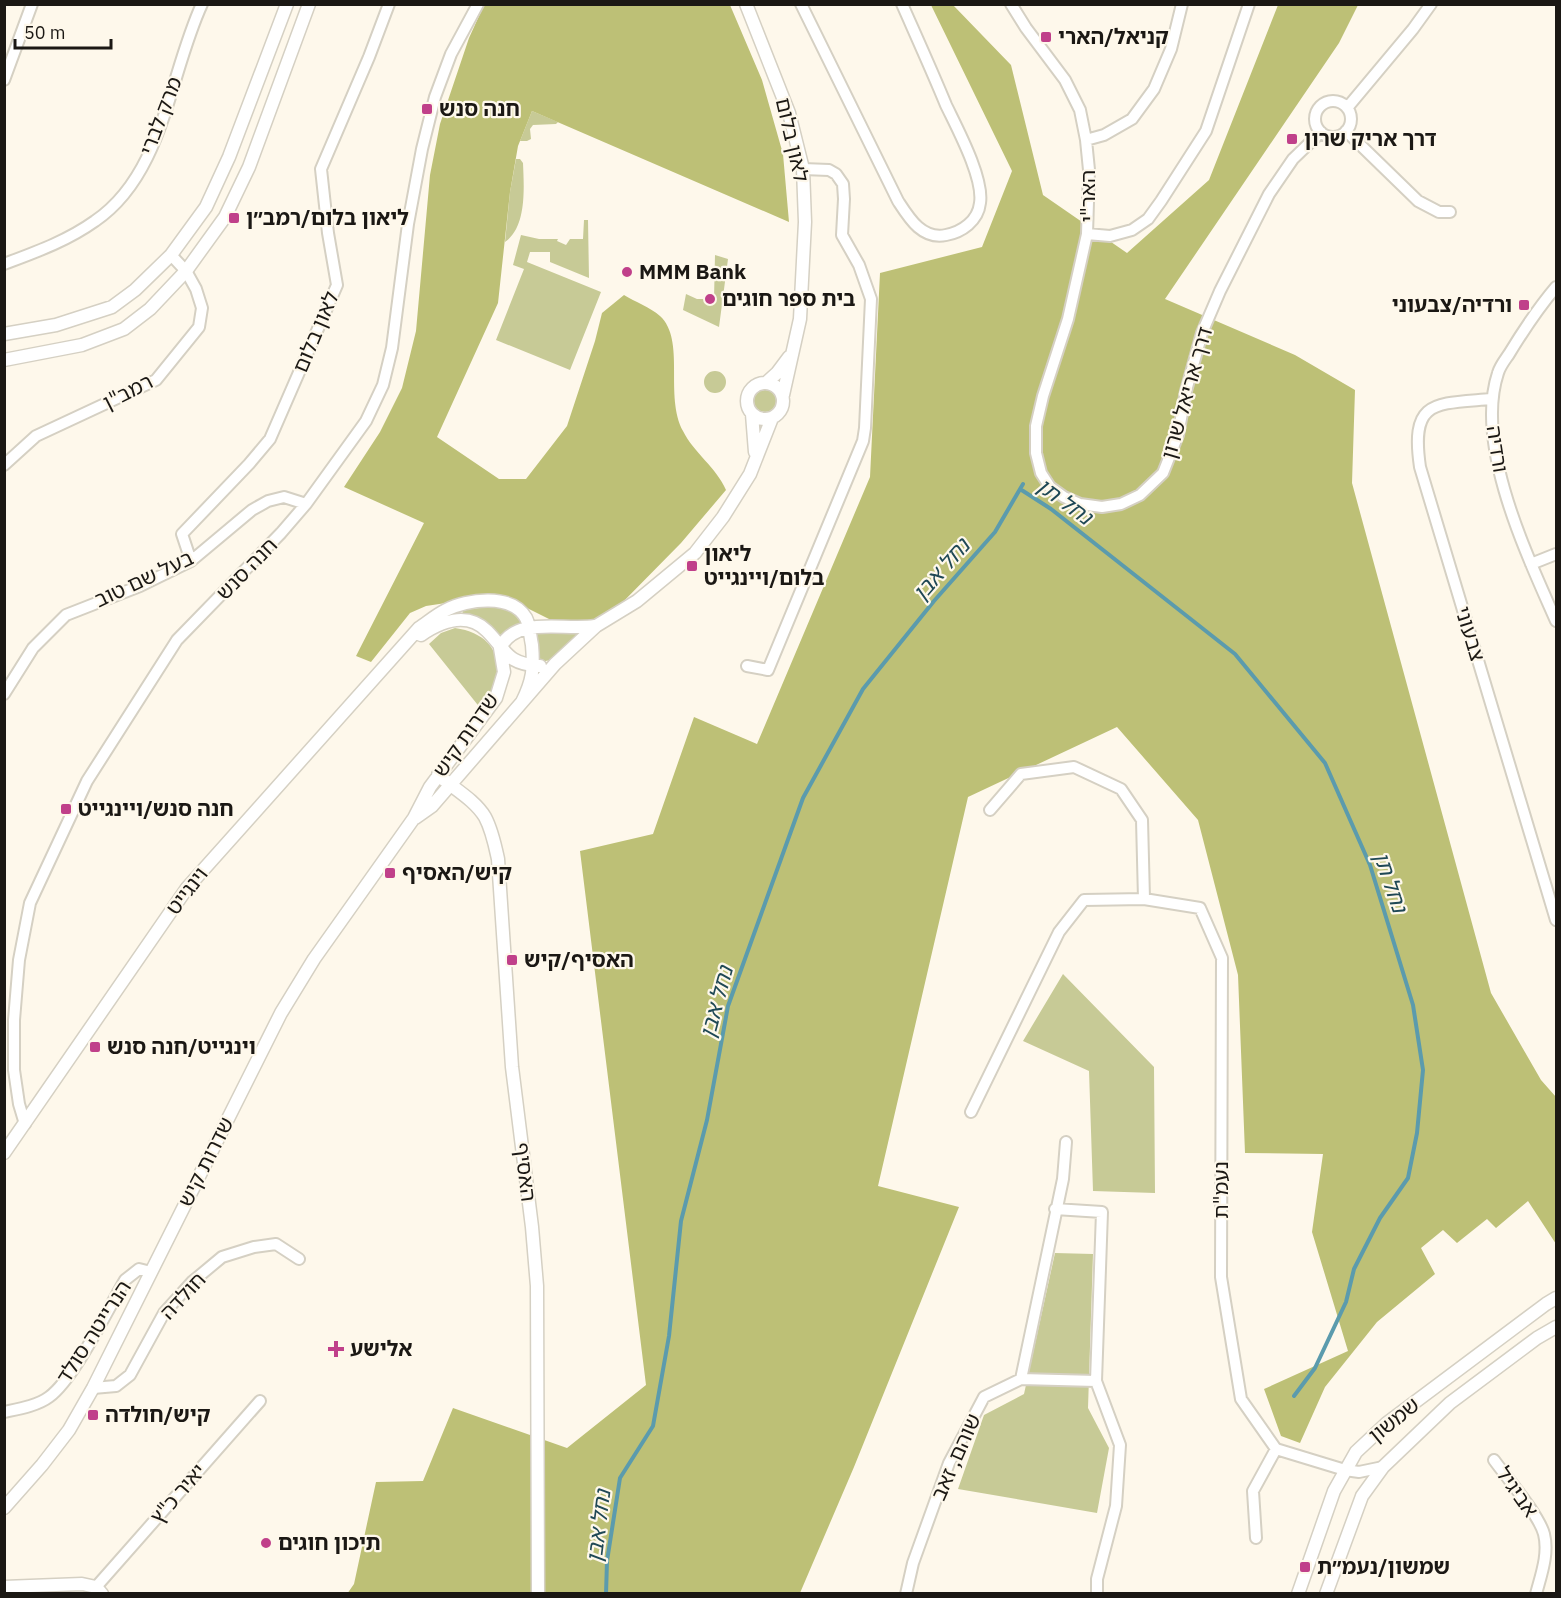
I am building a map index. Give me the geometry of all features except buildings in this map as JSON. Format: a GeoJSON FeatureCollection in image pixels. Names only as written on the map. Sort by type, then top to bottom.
{"type":"FeatureCollection","features":[{"type":"Feature","properties":{"kind":"street"},"geometry":{"type":"LineString","coordinates":[[4,80],[32,4]]}},
{"type":"Feature","properties":{"kind":"street","name":"מרק לברי"},"geometry":{"type":"LineString","coordinates":[[4,264],[58,243],[96,220],[130,188],[159,133],[191,29],[202,4]]}},
{"type":"Feature","properties":{"kind":"street"},"geometry":{"type":"LineString","coordinates":[[4,334],[56,325],[112,307],[135,290],[171,255],[206,207],[229,157],[287,4]]}},
{"type":"Feature","properties":{"kind":"street"},"geometry":{"type":"LineString","coordinates":[[4,360],[82,345],[124,329],[150,309],[186,272],[225,217],[249,167],[309,4]]}},
{"type":"Feature","properties":{"kind":"street","name":"לאון בלום"},"geometry":{"type":"LineString","coordinates":[[191,561],[182,534],[270,439],[337,285],[328,233],[321,169],[389,4]]}},
{"type":"Feature","properties":{"kind":"street","name":"חנה סנש"},"geometry":{"type":"LineString","coordinates":[[25,1124],[19,1104],[14,1070],[14,1020],[19,960],[30,903],[87,782],[177,640],[281,533],[306,504],[366,421],[383,385],[392,348],[408,224],[429,118],[451,54],[478,4]]}},
{"type":"Feature","properties":{"kind":"street","name":"לאון בלום"},"geometry":{"type":"LineString","coordinates":[[746,4],[789,113],[803,169],[805,222],[800,319],[783,395]]}},
{"type":"Feature","properties":{"kind":"street"},"geometry":{"type":"LineString","coordinates":[[801,4],[898,201],[912,222],[926,233],[935,236],[947,235],[962,230],[975,219],[980,204],[980,189],[969,156],[902,4]]}},
{"type":"Feature","properties":{"kind":"street"},"geometry":{"type":"LineString","coordinates":[[1011,4],[1065,80],[1080,110],[1086,140]]}},
{"type":"Feature","properties":{"kind":"street","name":"האר\"י"},"geometry":{"type":"LineString","coordinates":[[1182,4],[1171,49],[1154,88],[1132,119],[1104,135],[1086,140],[1089,170],[1087,234],[1110,236],[1132,230],[1148,219],[1161,201],[1206,131],[1249,4]]}},
{"type":"Feature","properties":{"kind":"street"},"geometry":{"type":"LineString","coordinates":[[1347,108],[1421,20],[1431,4]]}},
{"type":"Feature","properties":{"kind":"street"},"geometry":{"type":"LineString","coordinates":[[1333,101],[1347,108],[1351,122],[1346,131],[1334,137],[1321,132],[1315,118],[1319,108],[1333,101]]}},
{"type":"Feature","properties":{"kind":"street"},"geometry":{"type":"LineString","coordinates":[[1346,131],[1418,201],[1439,212],[1450,212]]}},
{"type":"Feature","properties":{"kind":"street","name":"דרך אריאל שרון"},"geometry":{"type":"LineString","coordinates":[[1087,234],[1068,320],[1036,426],[1036,453],[1041,473],[1050,487],[1080,504],[1102,507],[1121,504],[1140,495],[1163,473],[1178,435],[1186,391],[1202,333],[1220,291],[1269,194],[1293,159],[1321,132]]}},
{"type":"Feature","properties":{"kind":"street"},"geometry":{"type":"LineString","coordinates":[[747,666],[768,670],[863,441],[865,428],[871,298],[860,265],[842,235],[843,184],[836,174],[829,170],[803,169]]}},
{"type":"Feature","properties":{"kind":"street","name":"רמב\"ן"},"geometry":{"type":"LineString","coordinates":[[4,465],[36,436],[156,381],[199,327],[202,308],[196,289],[186,272],[171,255]]}},
{"type":"Feature","properties":{"kind":"street","name":"ורדיה"},"geometry":{"type":"LineString","coordinates":[[1557,287],[1521,335],[1498,371],[1491,399],[1492,435],[1497,462],[1531,564],[1557,621]]}},
{"type":"Feature","properties":{"kind":"street","name":"לאון בלום"},"geometry":{"type":"LineString","coordinates":[[766,383],[777,373],[791,354]]}},
{"type":"Feature","properties":{"kind":"street"},"geometry":{"type":"LineString","coordinates":[[522,702],[555,664],[596,626],[637,601],[695,553],[723,517],[754,462],[772,418],[782,409],[783,395],[777,387],[766,383],[756,386],[749,393],[747,404],[752,414],[755,439],[754,462]]}},
{"type":"Feature","properties":{"kind":"street","name":"צבעוני"},"geometry":{"type":"LineString","coordinates":[[1491,399],[1446,403],[1426,412],[1420,421],[1417,449],[1420,467],[1557,920]]}},
{"type":"Feature","properties":{"kind":"street"},"geometry":{"type":"LineString","coordinates":[[752,414],[762,419],[772,418]]}},
{"type":"Feature","properties":{"kind":"street","name":"בעל שם טוב"},"geometry":{"type":"LineString","coordinates":[[4,694],[33,648],[66,615],[140,586],[191,561],[252,510],[268,501],[284,497],[306,504]]}},
{"type":"Feature","properties":{"kind":"street"},"geometry":{"type":"LineString","coordinates":[[1531,564],[1557,554]]}},
{"type":"Feature","properties":{"kind":"street","name":"וינגייט"},"geometry":{"type":"LineString","coordinates":[[4,1153],[187,888],[398,650],[432,618],[447,609],[462,604],[510,603],[526,618],[530,628]]}},
{"type":"Feature","properties":{"kind":"street","name":"וינגייט"},"geometry":{"type":"LineString","coordinates":[[398,650],[446,621],[467,621],[486,629],[500,648],[519,663],[534,666]]}},
{"type":"Feature","properties":{"kind":"street"},"geometry":{"type":"LineString","coordinates":[[500,648],[512,633],[530,628],[580,629],[596,626]]}},
{"type":"Feature","properties":{"kind":"street"},"geometry":{"type":"LineString","coordinates":[[522,702],[534,666],[530,628]]}},
{"type":"Feature","properties":{"kind":"street","name":"שדרות קיש"},"geometry":{"type":"LineString","coordinates":[[4,1508],[69,1430],[93,1388],[281,1013],[314,959],[414,818],[438,775],[496,698],[504,672],[500,648]]}},
{"type":"Feature","properties":{"kind":"street"},"geometry":{"type":"LineString","coordinates":[[534,666],[555,664]]}},
{"type":"Feature","properties":{"kind":"street","name":"שדרות קיש"},"geometry":{"type":"LineString","coordinates":[[414,818],[432,806],[522,702]]}},
{"type":"Feature","properties":{"kind":"street"},"geometry":{"type":"LineString","coordinates":[[990,810],[1022,774],[1074,767],[1121,789],[1142,820],[1144,899]]}},
{"type":"Feature","properties":{"kind":"street","name":"האסיף"},"geometry":{"type":"LineString","coordinates":[[438,775],[485,817],[494,838],[498,859],[512,1067],[537,1286],[538,1593]]}},
{"type":"Feature","properties":{"kind":"street","name":"נעמ\"ת"},"geometry":{"type":"LineString","coordinates":[[971,1112],[1059,932],[1084,900],[1144,899],[1200,908],[1222,958],[1221,1277],[1241,1399],[1276,1449]]}},
{"type":"Feature","properties":{"kind":"street"},"geometry":{"type":"LineString","coordinates":[[1021,1379],[1063,1179],[1066,1142]]}},
{"type":"Feature","properties":{"kind":"street"},"geometry":{"type":"LineString","coordinates":[[1056,1209],[1101,1212],[1096,1381],[1120,1445],[1116,1506],[1097,1579],[1096,1593]]}},
{"type":"Feature","properties":{"kind":"street","name":"חולדה"},"geometry":{"type":"LineString","coordinates":[[93,1388],[116,1386],[130,1375],[164,1312],[192,1282],[222,1257],[254,1247],[276,1244],[299,1259]]}},
{"type":"Feature","properties":{"kind":"street","name":"הנרייטה סולד"},"geometry":{"type":"LineString","coordinates":[[4,1412],[49,1398],[70,1374],[125,1280],[139,1269],[151,1272]]}},
{"type":"Feature","properties":{"kind":"street","name":"שמשון"},"geometry":{"type":"LineString","coordinates":[[1298,1593],[1334,1491],[1356,1452],[1387,1423],[1557,1298]]}},
{"type":"Feature","properties":{"kind":"street","name":"שמשון"},"geometry":{"type":"LineString","coordinates":[[1326,1593],[1362,1496],[1383,1467],[1450,1403],[1537,1338],[1557,1327]]}},
{"type":"Feature","properties":{"kind":"street","name":"שוהם, זאב"},"geometry":{"type":"LineString","coordinates":[[906,1593],[913,1563],[949,1463],[984,1397],[1021,1379],[1096,1381]]}},
{"type":"Feature","properties":{"kind":"street","name":"יאיר כ\"ץ"},"geometry":{"type":"LineString","coordinates":[[99,1590],[260,1401]]}},
{"type":"Feature","properties":{"kind":"street"},"geometry":{"type":"LineString","coordinates":[[1257,1538],[1253,1491],[1276,1449],[1345,1470],[1359,1472],[1383,1467]]}},
{"type":"Feature","properties":{"kind":"street","name":"אביגיל"},"geometry":{"type":"LineString","coordinates":[[1494,1460],[1532,1511],[1544,1533],[1545,1559],[1536,1593]]}},
{"type":"Feature","properties":{"kind":"street"},"geometry":{"type":"LineString","coordinates":[[8,1585],[69,1584],[99,1590]]}},
{"type":"Feature","properties":{"kind":"green space"},"geometry":{"type":"Polygon","coordinates":[[[484,5],[730,5],[762,80],[783,154],[789,222],[532,111],[518,146],[510,192],[498,303],[437,437],[499,479],[526,479],[567,426],[602,313],[624,295],[656,313],[668,326],[674,354],[675,402],[678,417],[688,439],[717,474],[726,490],[681,543],[616,609],[596,623],[561,625],[509,599],[466,600],[426,606],[410,613],[371,662],[356,656],[424,523],[344,487],[380,432],[402,388],[416,331],[430,175],[440,124],[469,38],[484,5]]]}},
{"type":"Feature","properties":{"kind":"green space"},"geometry":{"type":"Polygon","coordinates":[[[931,5],[953,5],[1011,65],[1043,195],[1127,253],[1209,180],[1278,5],[1358,5],[1339,43],[1165,299],[1295,355],[1355,390],[1352,483],[1491,993],[1541,1080],[1556,1097],[1556,1244],[1528,1201],[1496,1228],[1487,1219],[1457,1243],[1443,1230],[1421,1248],[1435,1274],[1377,1322],[1325,1387],[1300,1443],[1281,1436],[1264,1389],[1348,1351],[1312,1232],[1323,1154],[1245,1153],[1238,975],[1198,820],[1117,727],[968,797],[878,1186],[959,1207],[854,1467],[800,1593],[347,1594],[354,1584],[376,1482],[423,1481],[453,1408],[567,1448],[646,1385],[580,851],[653,834],[694,717],[757,744],[870,477],[880,273],[982,247],[1012,171],[931,5]]]}},
{"type":"Feature","properties":{"kind":"green space"},"geometry":{"type":"Polygon","coordinates":[[[532,111],[558,122],[533,125],[530,129],[531,139],[520,141],[532,111]]]}},
{"type":"Feature","properties":{"kind":"green space"},"geometry":{"type":"Polygon","coordinates":[[[516,159],[520,159],[523,163],[523,206],[517,227],[505,242],[510,192],[516,159]]]}},
{"type":"Feature","properties":{"kind":"green space"},"geometry":{"type":"Polygon","coordinates":[[[584,220],[588,220],[589,278],[550,262],[550,252],[530,252],[527,262],[601,292],[570,370],[496,340],[524,269],[513,265],[521,235],[539,239],[558,239],[557,241],[566,245],[570,239],[583,239],[584,220]]]}},
{"type":"Feature","properties":{"kind":"green space"},"geometry":{"type":"Polygon","coordinates":[[[715,255],[728,259],[719,327],[683,310],[686,294],[697,299],[714,299],[715,255]]]}},
{"type":"Feature","properties":{"kind":"green space"},"geometry":{"type":"Polygon","coordinates":[[[715,371],[723,374],[726,382],[723,390],[715,393],[707,390],[704,382],[707,374],[715,371]]]}},
{"type":"Feature","properties":{"kind":"green space"},"geometry":{"type":"Polygon","coordinates":[[[765,390],[773,393],[776,401],[773,409],[765,412],[757,409],[754,401],[757,393],[765,390]]]}},
{"type":"Feature","properties":{"kind":"green space"},"geometry":{"type":"Polygon","coordinates":[[[496,606],[508,608],[523,624],[508,630],[498,640],[462,616],[463,610],[496,606]]]}},
{"type":"Feature","properties":{"kind":"green space"},"geometry":{"type":"Polygon","coordinates":[[[455,628],[471,632],[483,639],[491,647],[496,658],[495,683],[481,709],[429,644],[441,633],[455,628]]]}},
{"type":"Feature","properties":{"kind":"green space"},"geometry":{"type":"Polygon","coordinates":[[[534,631],[584,633],[558,657],[538,661],[534,631]]]}},
{"type":"Feature","properties":{"kind":"green space"},"geometry":{"type":"Polygon","coordinates":[[[1063,974],[1154,1067],[1155,1193],[1093,1191],[1089,1071],[1023,1041],[1063,974]]]}},
{"type":"Feature","properties":{"kind":"green space"},"geometry":{"type":"Polygon","coordinates":[[[1055,1253],[1093,1254],[1088,1408],[1109,1448],[1097,1513],[958,1489],[984,1415],[1024,1394],[1055,1253]]]}},
{"type":"Feature","properties":{"kind":"waterway","name":"נחל אבן"},"geometry":{"type":"LineString","coordinates":[[606,1594],[607,1561],[620,1478],[653,1426],[669,1336],[681,1221],[707,1120],[728,1006],[803,798],[863,689],[934,601],[995,532],[1023,484]]}},
{"type":"Feature","properties":{"kind":"waterway","name":"נחל תן"},"geometry":{"type":"LineString","coordinates":[[1020,489],[1051,509],[1235,654],[1325,763],[1370,865],[1413,1005],[1423,1070],[1417,1133],[1408,1178],[1380,1218],[1354,1269],[1346,1302],[1315,1368],[1294,1396]]}},
{"type":"Feature","properties":{"kind":"place","name":"קניאל/הארי"},"geometry":{"type":"Point","coordinates":[1046,37]}},
{"type":"Feature","properties":{"kind":"place","name":"חנה סנש"},"geometry":{"type":"Point","coordinates":[427,109]}},
{"type":"Feature","properties":{"kind":"place","name":"דרך אריק שרון"},"geometry":{"type":"Point","coordinates":[1292,139]}},
{"type":"Feature","properties":{"kind":"place","name":"ליאון בלום/רמב״ן"},"geometry":{"type":"Point","coordinates":[234,218]}},
{"type":"Feature","properties":{"kind":"place","name":"MMM Bank"},"geometry":{"type":"Point","coordinates":[627,272]}},
{"type":"Feature","properties":{"kind":"place","name":"בית ספר חוגים"},"geometry":{"type":"Point","coordinates":[710,299]}},
{"type":"Feature","properties":{"kind":"place","name":"ורדיה/צבעוני"},"geometry":{"type":"Point","coordinates":[1524,305]}},
{"type":"Feature","properties":{"kind":"place","name":"ליאון בלום/ויינגייט"},"geometry":{"type":"Point","coordinates":[692,566]}},
{"type":"Feature","properties":{"kind":"place","name":"חנה סנש/ויינגייט"},"geometry":{"type":"Point","coordinates":[66,809]}},
{"type":"Feature","properties":{"kind":"place","name":"קיש/האסיף"},"geometry":{"type":"Point","coordinates":[390,873]}},
{"type":"Feature","properties":{"kind":"place","name":"האסיף/קיש"},"geometry":{"type":"Point","coordinates":[512,960]}},
{"type":"Feature","properties":{"kind":"place","name":"וינגייט/חנה סנש"},"geometry":{"type":"Point","coordinates":[95,1047]}},
{"type":"Feature","properties":{"kind":"place","name":"אלישע"},"geometry":{"type":"Point","coordinates":[336,1349]}},
{"type":"Feature","properties":{"kind":"place","name":"קיש/חולדה"},"geometry":{"type":"Point","coordinates":[93,1415]}},
{"type":"Feature","properties":{"kind":"place","name":"תיכון חוגים"},"geometry":{"type":"Point","coordinates":[266,1543]}},
{"type":"Feature","properties":{"kind":"place","name":"שמשון/נעמ״ת"},"geometry":{"type":"Point","coordinates":[1305,1567]}}]}
